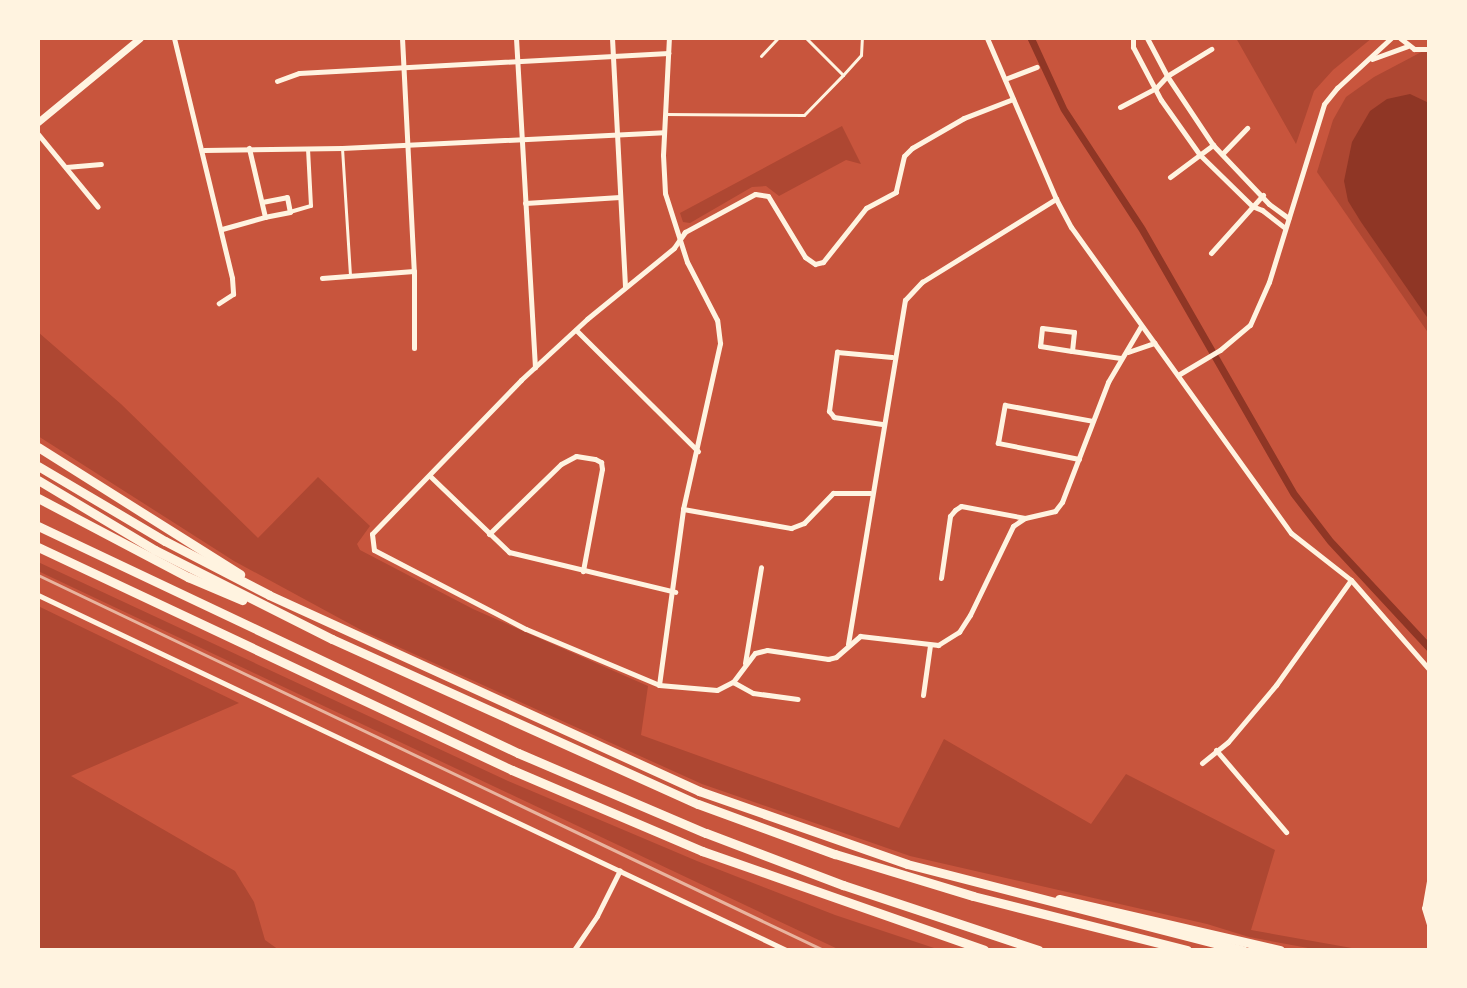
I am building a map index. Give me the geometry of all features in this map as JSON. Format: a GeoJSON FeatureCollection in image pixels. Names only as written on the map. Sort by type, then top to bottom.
{"type":"FeatureCollection","features":[{"type":"Feature","properties":{"kind":"highway"},"geometry":{"type":"LineString","coordinates":[[38,447],[222,561],[269,595]]}},
{"type":"Feature","properties":{"kind":"highway"},"geometry":{"type":"LineString","coordinates":[[38,466],[165,541],[269,595],[699,791],[907,864],[1243,950]]}},
{"type":"Feature","properties":{"kind":"highway"},"geometry":{"type":"LineString","coordinates":[[38,480],[155,550],[332,639]]}},
{"type":"Feature","properties":{"kind":"highway"},"geometry":{"type":"LineString","coordinates":[[38,498],[188,577],[698,804],[835,854],[1169,950]]}},
{"type":"Feature","properties":{"kind":"highway"},"geometry":{"type":"LineString","coordinates":[[38,526],[576,778],[843,885],[1038,950]]}},
{"type":"Feature","properties":{"kind":"highway"},"geometry":{"type":"LineString","coordinates":[[38,547],[512,770],[702,851],[984,950]]}},
{"type":"Feature","properties":{"kind":"highway"},"geometry":{"type":"LineString","coordinates":[[907,864],[1280,950]]}},
{"type":"Feature","properties":{"kind":"highway"},"geometry":{"type":"LineString","coordinates":[[1097,929],[1187,950]]}},
{"type":"Feature","properties":{"kind":"main road"},"geometry":{"type":"LineString","coordinates":[[38,122],[140,38]]}},
{"type":"Feature","properties":{"kind":"street"},"geometry":{"type":"LineString","coordinates":[[174,38],[204,150],[233,294],[219,303]]}},
{"type":"Feature","properties":{"kind":"street"},"geometry":{"type":"LineString","coordinates":[[402,38],[414,271],[414,348]]}},
{"type":"Feature","properties":{"kind":"street"},"geometry":{"type":"LineString","coordinates":[[516,38],[535,368]]}},
{"type":"Feature","properties":{"kind":"street"},"geometry":{"type":"LineString","coordinates":[[612,38],[625,288]]}},
{"type":"Feature","properties":{"kind":"street"},"geometry":{"type":"LineString","coordinates":[[659,685],[675,592],[683,509],[720,343],[717,320],[679,238],[665,193],[664,132],[669,38]]}},
{"type":"Feature","properties":{"kind":"street"},"geometry":{"type":"LineString","coordinates":[[987,38],[1056,199],[1141,326],[1291,533],[1351,580],[1429,669]]}},
{"type":"Feature","properties":{"kind":"street"},"geometry":{"type":"LineString","coordinates":[[1133,38],[1133,47],[1173,119],[1200,155],[1252,206],[1285,228]]}},
{"type":"Feature","properties":{"kind":"street"},"geometry":{"type":"LineString","coordinates":[[1147,38],[1167,76],[1213,145],[1269,204],[1288,218]]}},
{"type":"Feature","properties":{"kind":"street"},"geometry":{"type":"LineString","coordinates":[[1178,375],[1220,350],[1250,325],[1260,309],[1324,104],[1391,38]]}},
{"type":"Feature","properties":{"kind":"street"},"geometry":{"type":"LineString","coordinates":[[1400,38],[1407,46]]}},
{"type":"Feature","properties":{"kind":"street"},"geometry":{"type":"LineString","coordinates":[[1371,59],[1407,46],[1429,49]]}},
{"type":"Feature","properties":{"kind":"street"},"geometry":{"type":"LineString","coordinates":[[1120,107],[1156,88],[1167,76],[1211,49]]}},
{"type":"Feature","properties":{"kind":"street"},"geometry":{"type":"LineString","coordinates":[[277,81],[299,73],[668,53]]}},
{"type":"Feature","properties":{"kind":"street"},"geometry":{"type":"LineString","coordinates":[[1005,79],[1037,67]]}},
{"type":"Feature","properties":{"kind":"street"},"geometry":{"type":"LineString","coordinates":[[1013,99],[964,118],[912,148],[904,156],[896,192],[866,208],[823,262],[815,264],[805,257],[768,196],[755,194],[679,238],[674,248],[535,368],[372,534],[374,550],[526,629],[659,685],[717,690],[733,682],[755,653],[767,650],[828,659],[836,657],[860,636],[930,645],[948,641],[959,632],[1013,526],[1025,518],[1055,511],[1069,488],[1120,358],[1127,352],[1141,326]]}},
{"type":"Feature","properties":{"kind":"street"},"geometry":{"type":"LineString","coordinates":[[1222,153],[1247,128]]}},
{"type":"Feature","properties":{"kind":"street"},"geometry":{"type":"LineString","coordinates":[[204,150],[342,148],[664,132]]}},
{"type":"Feature","properties":{"kind":"street"},"geometry":{"type":"LineString","coordinates":[[38,134],[98,207]]}},
{"type":"Feature","properties":{"kind":"street"},"geometry":{"type":"LineString","coordinates":[[1170,177],[1213,145]]}},
{"type":"Feature","properties":{"kind":"street"},"geometry":{"type":"LineString","coordinates":[[249,148],[265,217]]}},
{"type":"Feature","properties":{"kind":"street"},"geometry":{"type":"LineString","coordinates":[[222,230],[311,206],[308,149]]}},
{"type":"Feature","properties":{"kind":"street"},"geometry":{"type":"LineString","coordinates":[[65,167],[101,164]]}},
{"type":"Feature","properties":{"kind":"street"},"geometry":{"type":"LineString","coordinates":[[1211,253],[1263,195]]}},
{"type":"Feature","properties":{"kind":"street"},"geometry":{"type":"LineString","coordinates":[[261,202],[287,197],[290,212]]}},
{"type":"Feature","properties":{"kind":"street"},"geometry":{"type":"LineString","coordinates":[[525,203],[620,197]]}},
{"type":"Feature","properties":{"kind":"street"},"geometry":{"type":"LineString","coordinates":[[847,645],[901,310],[912,291],[1056,199]]}},
{"type":"Feature","properties":{"kind":"street"},"geometry":{"type":"LineString","coordinates":[[322,278],[414,271]]}},
{"type":"Feature","properties":{"kind":"street"},"geometry":{"type":"LineString","coordinates":[[1072,351],[1074,332],[1042,328],[1040,346],[1072,351],[1120,358]]}},
{"type":"Feature","properties":{"kind":"street"},"geometry":{"type":"LineString","coordinates":[[576,330],[698,452]]}},
{"type":"Feature","properties":{"kind":"street"},"geometry":{"type":"LineString","coordinates":[[1127,352],[1154,343]]}},
{"type":"Feature","properties":{"kind":"street"},"geometry":{"type":"LineString","coordinates":[[882,424],[834,417],[829,411],[837,352],[892,357]]}},
{"type":"Feature","properties":{"kind":"street"},"geometry":{"type":"LineString","coordinates":[[1079,459],[998,443],[1005,405],[1093,421]]}},
{"type":"Feature","properties":{"kind":"street"},"geometry":{"type":"LineString","coordinates":[[489,534],[561,464],[576,456],[595,459],[601,462],[602,469],[583,571]]}},
{"type":"Feature","properties":{"kind":"street"},"geometry":{"type":"LineString","coordinates":[[430,476],[509,552],[675,592]]}},
{"type":"Feature","properties":{"kind":"street"},"geometry":{"type":"LineString","coordinates":[[683,509],[786,528],[804,523],[833,493],[870,493]]}},
{"type":"Feature","properties":{"kind":"street"},"geometry":{"type":"LineString","coordinates":[[941,578],[950,516],[955,510],[961,506],[1025,518]]}},
{"type":"Feature","properties":{"kind":"street"},"geometry":{"type":"LineString","coordinates":[[745,663],[761,567]]}},
{"type":"Feature","properties":{"kind":"street"},"geometry":{"type":"LineString","coordinates":[[1202,763],[1228,742],[1276,685],[1351,580]]}},
{"type":"Feature","properties":{"kind":"street"},"geometry":{"type":"LineString","coordinates":[[38,595],[786,950]]}},
{"type":"Feature","properties":{"kind":"street"},"geometry":{"type":"LineString","coordinates":[[923,695],[930,645]]}},
{"type":"Feature","properties":{"kind":"street"},"geometry":{"type":"LineString","coordinates":[[733,682],[753,693],[798,699]]}},
{"type":"Feature","properties":{"kind":"street"},"geometry":{"type":"LineString","coordinates":[[1216,750],[1286,832]]}},
{"type":"Feature","properties":{"kind":"street"},"geometry":{"type":"LineString","coordinates":[[574,950],[597,916],[620,870]]}},
{"type":"Feature","properties":{"kind":"street"},"geometry":{"type":"LineString","coordinates":[[1429,881],[1424,908],[1429,924]]}},
{"type":"Feature","properties":{"kind":"lane"},"geometry":{"type":"LineString","coordinates":[[761,56],[778,38]]}},
{"type":"Feature","properties":{"kind":"lane"},"geometry":{"type":"LineString","coordinates":[[806,38],[843,75]]}},
{"type":"Feature","properties":{"kind":"lane"},"geometry":{"type":"LineString","coordinates":[[665,114],[800,116],[861,55],[862,38]]}},
{"type":"Feature","properties":{"kind":"lane"},"geometry":{"type":"LineString","coordinates":[[342,148],[350,276]]}},
{"type":"Feature","properties":{"kind":"shaded area"},"geometry":{"type":"Polygon","coordinates":[[[1027,38],[1035,38],[1067,108],[1145,227],[1297,492],[1333,539],[1429,642],[1429,653],[1328,544],[1291,496],[1139,231],[1061,111],[1027,38]]]}},
{"type":"Feature","properties":{"kind":"shaded area"},"geometry":{"type":"Polygon","coordinates":[[[1236,38],[1372,38],[1333,70],[1314,91],[1296,144],[1236,38]]]}},
{"type":"Feature","properties":{"kind":"shaded area"},"geometry":{"type":"Polygon","coordinates":[[[1429,48],[1429,334],[1317,172],[1333,120],[1346,97],[1374,77],[1429,48]]]}},
{"type":"Feature","properties":{"kind":"shaded area"},"geometry":{"type":"Polygon","coordinates":[[[1410,94],[1429,103],[1429,320],[1348,201],[1344,181],[1352,142],[1370,111],[1387,99],[1410,94]]]}},
{"type":"Feature","properties":{"kind":"shaded area"},"geometry":{"type":"Polygon","coordinates":[[[842,126],[861,164],[846,160],[779,196],[766,186],[752,187],[690,223],[683,222],[680,213],[842,126]]]}},
{"type":"Feature","properties":{"kind":"shaded area"},"geometry":{"type":"Polygon","coordinates":[[[38,332],[121,404],[258,538],[318,477],[370,526],[357,544],[360,550],[473,609],[648,686],[641,735],[899,828],[944,739],[1091,824],[1126,774],[1275,850],[1251,930],[1363,950],[1319,950],[1249,937],[1207,924],[910,856],[702,784],[363,631],[234,561],[38,436],[38,332]]]}},
{"type":"Feature","properties":{"kind":"shaded area"},"geometry":{"type":"Polygon","coordinates":[[[38,562],[508,781],[835,915],[940,950],[840,950],[38,571],[38,562]]]}},
{"type":"Feature","properties":{"kind":"shaded area"},"geometry":{"type":"Polygon","coordinates":[[[38,606],[239,703],[71,776],[235,871],[254,902],[265,940],[279,950],[38,950],[38,606]]]}},
{"type":"Feature","properties":{"kind":"railway"},"geometry":{"type":"LineString","coordinates":[[38,575],[823,950]]}}]}
